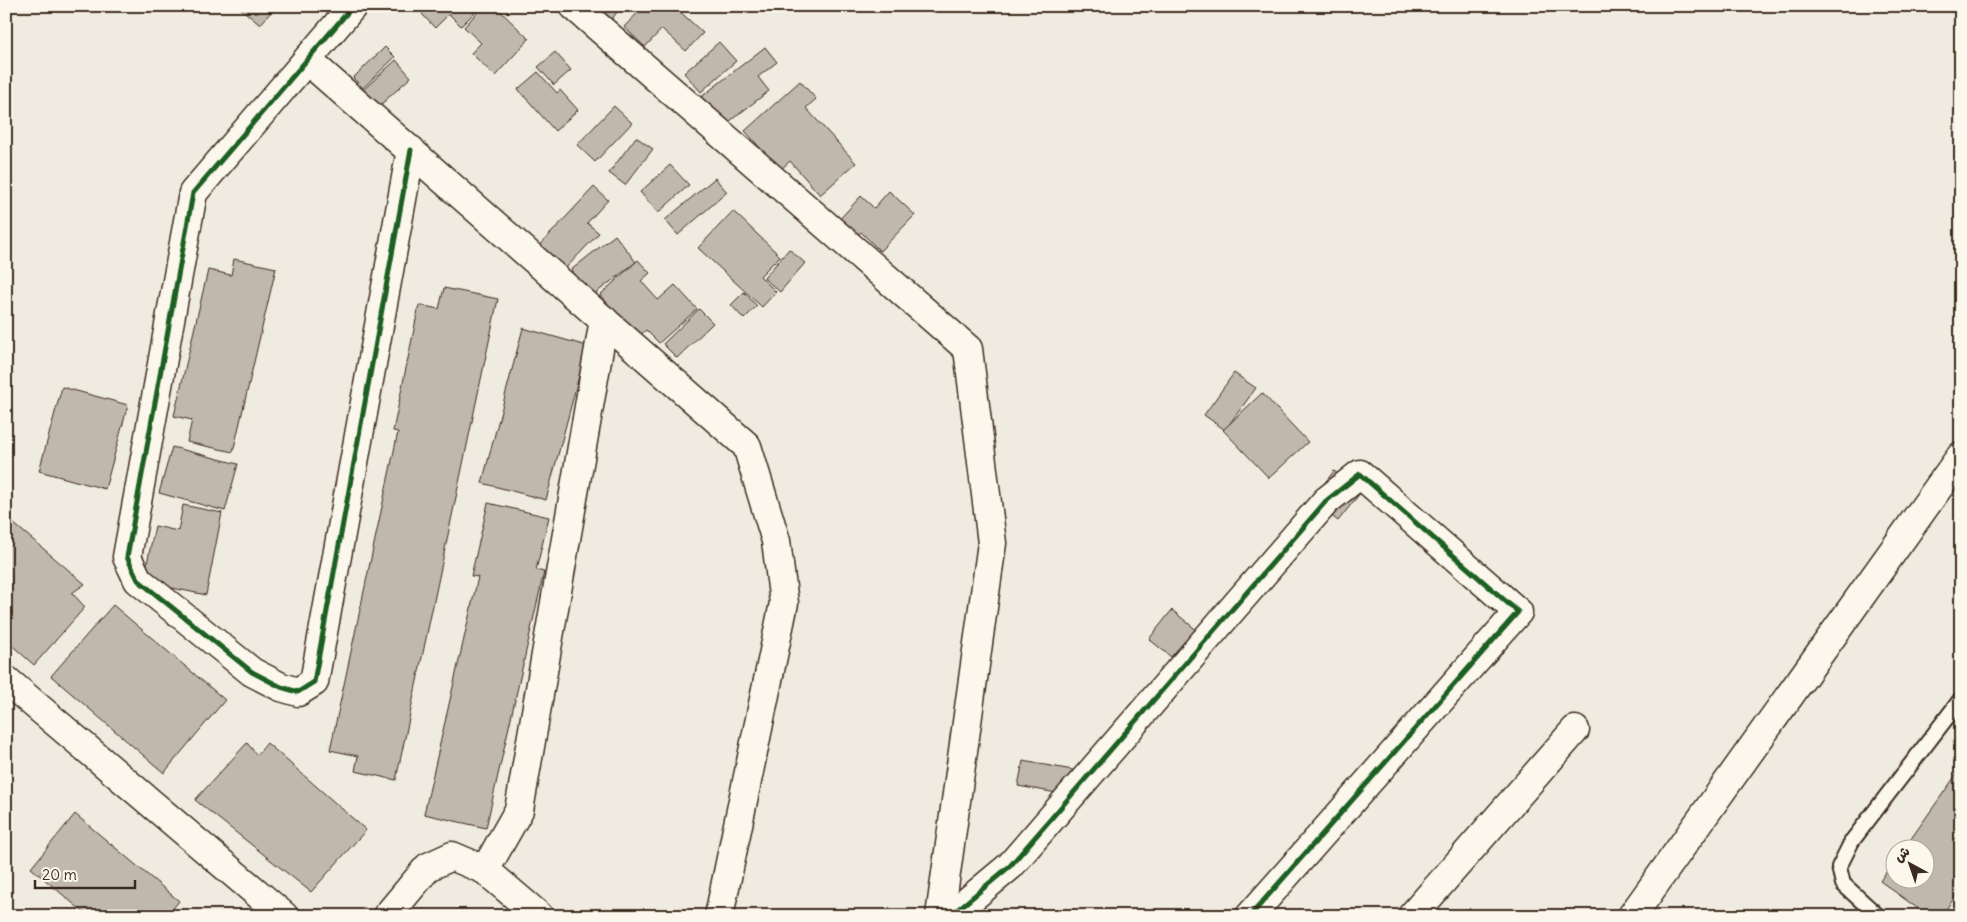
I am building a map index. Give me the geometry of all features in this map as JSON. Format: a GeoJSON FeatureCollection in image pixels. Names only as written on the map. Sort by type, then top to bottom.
{"type":"FeatureCollection","features":[{"type":"Feature","properties":{"kind":"street"},"geometry":{"type":"LineString","coordinates":[[353,6],[193,193],[127,557],[138,580],[252,672],[280,688],[298,692],[314,682],[411,150]]}},
{"type":"Feature","properties":{"kind":"street"},"geometry":{"type":"LineString","coordinates":[[574,6],[968,348],[992,543],[940,916]]}},
{"type":"Feature","properties":{"kind":"street"},"geometry":{"type":"LineString","coordinates":[[307,60],[747,446],[776,541],[784,603],[719,916]]}},
{"type":"Feature","properties":{"kind":"street"},"geometry":{"type":"LineString","coordinates":[[485,870],[519,810],[604,320]]}},
{"type":"Feature","properties":{"kind":"street"},"geometry":{"type":"LineString","coordinates":[[1632,916],[1961,456]]}},
{"type":"Feature","properties":{"kind":"street"},"geometry":{"type":"LineString","coordinates":[[950,916],[1010,866],[1326,501],[1360,474],[1518,612],[1250,916]]}},
{"type":"Feature","properties":{"kind":"street"},"geometry":{"type":"LineString","coordinates":[[6,680],[284,916]]}},
{"type":"Feature","properties":{"kind":"street"},"geometry":{"type":"LineString","coordinates":[[1412,916],[1575,730]]}},
{"type":"Feature","properties":{"kind":"street"},"geometry":{"type":"LineString","coordinates":[[387,916],[428,867],[452,856],[485,870],[539,916]]}},
{"type":"Feature","properties":{"kind":"lane"},"geometry":{"type":"LineString","coordinates":[[1878,916],[1844,884],[1839,867],[1852,841],[1961,699]]}},
{"type":"Feature","properties":{"kind":"building"},"geometry":{"type":"Polygon","coordinates":[[[238,6],[276,6],[260,25],[238,6]]]}},
{"type":"Feature","properties":{"kind":"building"},"geometry":{"type":"Polygon","coordinates":[[[430,6],[481,6],[461,26],[449,14],[435,28],[422,14],[430,6]]]}},
{"type":"Feature","properties":{"kind":"building"},"geometry":{"type":"Polygon","coordinates":[[[483,6],[495,6],[529,39],[495,76],[471,53],[481,43],[464,27],[483,6]]]}},
{"type":"Feature","properties":{"kind":"building"},"geometry":{"type":"Polygon","coordinates":[[[595,6],[621,6],[610,22],[593,10],[595,6]]]}},
{"type":"Feature","properties":{"kind":"building"},"geometry":{"type":"Polygon","coordinates":[[[644,6],[674,6],[703,33],[686,51],[662,29],[645,47],[624,27],[644,6]]]}},
{"type":"Feature","properties":{"kind":"building"},"geometry":{"type":"Polygon","coordinates":[[[719,42],[736,61],[701,92],[684,73],[719,42]]]}},
{"type":"Feature","properties":{"kind":"building"},"geometry":{"type":"Polygon","coordinates":[[[385,47],[395,57],[363,88],[353,78],[385,47]]]}},
{"type":"Feature","properties":{"kind":"building"},"geometry":{"type":"Polygon","coordinates":[[[765,47],[777,62],[758,77],[769,91],[722,127],[700,98],[765,47]]]}},
{"type":"Feature","properties":{"kind":"building"},"geometry":{"type":"Polygon","coordinates":[[[555,52],[571,70],[554,85],[538,67],[555,52]]]}},
{"type":"Feature","properties":{"kind":"building"},"geometry":{"type":"Polygon","coordinates":[[[396,60],[411,77],[377,108],[362,91],[396,60]]]}},
{"type":"Feature","properties":{"kind":"building"},"geometry":{"type":"Polygon","coordinates":[[[538,72],[557,93],[560,90],[578,110],[555,131],[518,89],[538,72]]]}},
{"type":"Feature","properties":{"kind":"building"},"geometry":{"type":"Polygon","coordinates":[[[800,81],[816,99],[806,108],[856,163],[820,195],[790,161],[780,170],[745,131],[800,81]]]}},
{"type":"Feature","properties":{"kind":"building"},"geometry":{"type":"Polygon","coordinates":[[[614,106],[632,123],[595,162],[577,145],[614,106]]]}},
{"type":"Feature","properties":{"kind":"building"},"geometry":{"type":"Polygon","coordinates":[[[636,137],[653,149],[625,185],[609,173],[636,137]]]}},
{"type":"Feature","properties":{"kind":"building"},"geometry":{"type":"Polygon","coordinates":[[[670,165],[689,185],[658,213],[640,192],[670,165]]]}},
{"type":"Feature","properties":{"kind":"building"},"geometry":{"type":"Polygon","coordinates":[[[715,178],[727,192],[678,235],[665,220],[715,178]]]}},
{"type":"Feature","properties":{"kind":"building"},"geometry":{"type":"Polygon","coordinates":[[[594,187],[608,200],[587,223],[599,233],[564,270],[538,247],[594,187]]]}},
{"type":"Feature","properties":{"kind":"building"},"geometry":{"type":"Polygon","coordinates":[[[889,191],[915,215],[880,251],[861,232],[852,240],[835,224],[861,196],[874,208],[889,191]]]}},
{"type":"Feature","properties":{"kind":"building"},"geometry":{"type":"Polygon","coordinates":[[[733,211],[780,256],[760,276],[776,292],[762,307],[698,248],[733,211]]]}},
{"type":"Feature","properties":{"kind":"building"},"geometry":{"type":"Polygon","coordinates":[[[615,235],[636,262],[592,296],[571,270],[615,235]]]}},
{"type":"Feature","properties":{"kind":"building"},"geometry":{"type":"Polygon","coordinates":[[[789,249],[805,263],[780,292],[764,278],[789,249]]]}},
{"type":"Feature","properties":{"kind":"building"},"geometry":{"type":"Polygon","coordinates":[[[234,259],[276,268],[233,452],[187,442],[192,420],[174,416],[208,270],[231,275],[234,259]]]}},
{"type":"Feature","properties":{"kind":"building"},"geometry":{"type":"Polygon","coordinates":[[[638,260],[650,273],[641,281],[658,300],[675,285],[697,309],[659,343],[646,330],[638,337],[600,295],[638,260]]]}},
{"type":"Feature","properties":{"kind":"building"},"geometry":{"type":"Polygon","coordinates":[[[444,288],[498,299],[396,780],[355,771],[358,756],[330,750],[398,432],[393,431],[419,305],[439,309],[444,288]]]}},
{"type":"Feature","properties":{"kind":"building"},"geometry":{"type":"Polygon","coordinates":[[[744,292],[757,306],[744,319],[731,305],[744,292]]]}},
{"type":"Feature","properties":{"kind":"building"},"geometry":{"type":"Polygon","coordinates":[[[699,309],[713,323],[677,358],[663,344],[699,309]]]}},
{"type":"Feature","properties":{"kind":"building"},"geometry":{"type":"Polygon","coordinates":[[[523,328],[587,346],[546,500],[482,483],[523,328]]]}},
{"type":"Feature","properties":{"kind":"building"},"geometry":{"type":"Polygon","coordinates":[[[1234,373],[1256,388],[1225,430],[1204,415],[1234,373]]]}},
{"type":"Feature","properties":{"kind":"building"},"geometry":{"type":"Polygon","coordinates":[[[62,387],[128,405],[105,489],[39,471],[62,387]]]}},
{"type":"Feature","properties":{"kind":"building"},"geometry":{"type":"Polygon","coordinates":[[[1262,393],[1308,442],[1269,478],[1223,430],[1262,393]]]}},
{"type":"Feature","properties":{"kind":"building"},"geometry":{"type":"Polygon","coordinates":[[[172,447],[238,464],[225,511],[159,493],[172,447]]]}},
{"type":"Feature","properties":{"kind":"building"},"geometry":{"type":"Polygon","coordinates":[[[1334,471],[1361,492],[1338,521],[1311,500],[1334,471]]]}},
{"type":"Feature","properties":{"kind":"building"},"geometry":{"type":"Polygon","coordinates":[[[488,503],[549,517],[536,570],[544,572],[486,828],[424,814],[478,577],[471,576],[488,503]]]}},
{"type":"Feature","properties":{"kind":"building"},"geometry":{"type":"Polygon","coordinates":[[[183,505],[222,513],[206,595],[143,582],[155,526],[178,531],[183,505]]]}},
{"type":"Feature","properties":{"kind":"building"},"geometry":{"type":"Polygon","coordinates":[[[6,517],[85,584],[72,593],[85,607],[34,665],[6,640],[6,517]]]}},
{"type":"Feature","properties":{"kind":"building"},"geometry":{"type":"Polygon","coordinates":[[[113,605],[225,700],[164,773],[51,676],[113,605]]]}},
{"type":"Feature","properties":{"kind":"building"},"geometry":{"type":"Polygon","coordinates":[[[1172,610],[1199,632],[1176,661],[1149,639],[1172,610]]]}},
{"type":"Feature","properties":{"kind":"building"},"geometry":{"type":"Polygon","coordinates":[[[247,743],[257,755],[267,743],[366,830],[311,892],[195,800],[247,743]]]}},
{"type":"Feature","properties":{"kind":"building"},"geometry":{"type":"Polygon","coordinates":[[[1023,761],[1073,770],[1068,795],[1018,786],[1023,761]]]}},
{"type":"Feature","properties":{"kind":"building"},"geometry":{"type":"Polygon","coordinates":[[[1961,768],[1961,889],[1941,916],[1928,916],[1892,890],[1934,890],[1934,840],[1910,840],[1961,768]]]}},
{"type":"Feature","properties":{"kind":"building"},"geometry":{"type":"Polygon","coordinates":[[[75,814],[179,901],[167,916],[88,916],[31,868],[75,814]]]}},
{"type":"Feature","properties":{"kind":"building"},"geometry":{"type":"Polygon","coordinates":[[[1884,875],[1884,884],[1880,881],[1884,875]]]}},
{"type":"Feature","properties":{"kind":"cycle path"},"geometry":{"type":"LineString","coordinates":[[353,6],[193,193],[127,557],[138,580],[252,672],[281,687],[298,692],[314,682],[411,150]]}},
{"type":"Feature","properties":{"kind":"cycle path"},"geometry":{"type":"LineString","coordinates":[[950,916],[1010,866],[1326,501],[1360,474],[1518,612],[1250,916]]}}]}
